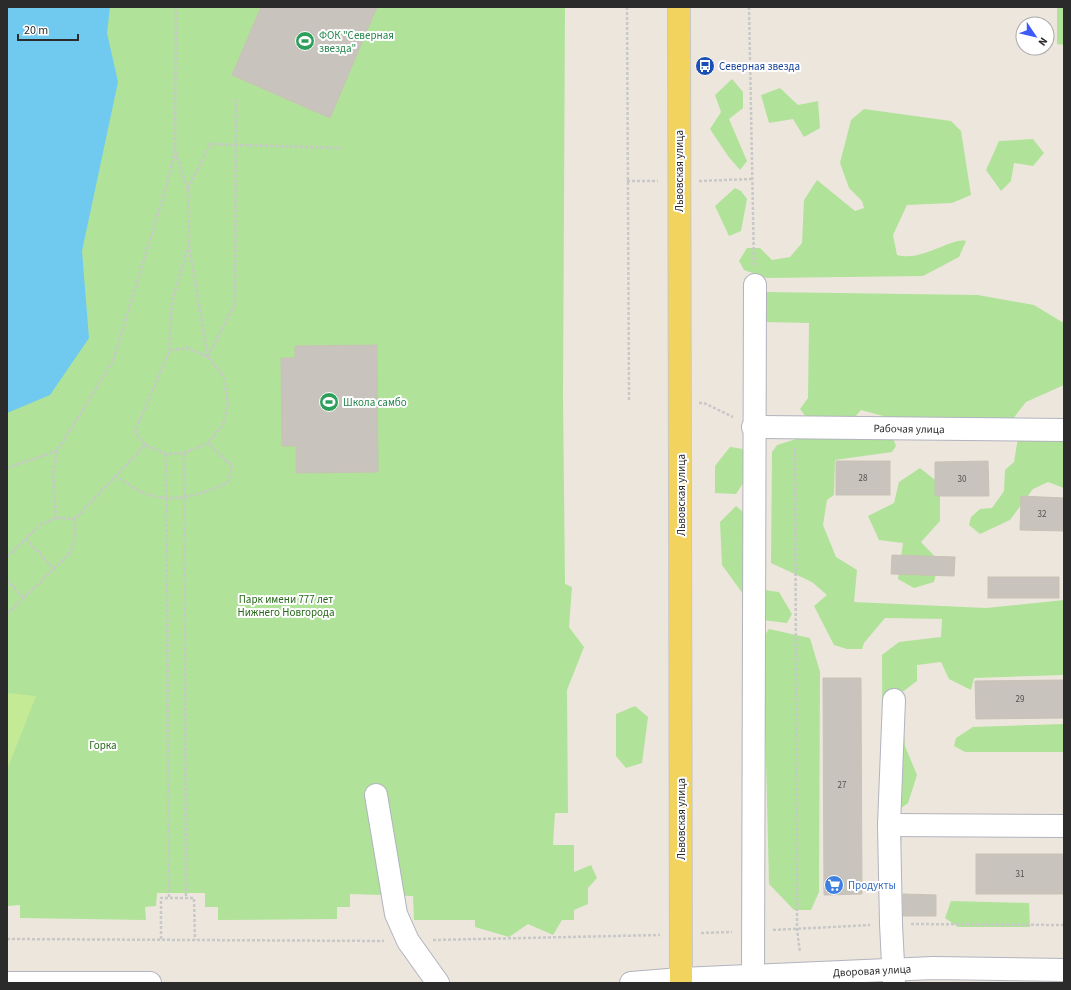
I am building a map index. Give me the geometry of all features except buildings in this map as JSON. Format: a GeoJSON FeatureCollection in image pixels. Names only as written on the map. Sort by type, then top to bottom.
{"type":"FeatureCollection","features":[{"type":"Feature","properties":{"kind":"main road","name":"Львовская улица"},"geometry":{"type":"LineString","coordinates":[[679,7],[681,981]]}},
{"type":"Feature","properties":{"kind":"street"},"geometry":{"type":"LineString","coordinates":[[753,976],[753,427],[755,285]]}},
{"type":"Feature","properties":{"kind":"street","name":"Рабочая улица"},"geometry":{"type":"LineString","coordinates":[[753,427],[1064,430]]}},
{"type":"Feature","properties":{"kind":"street"},"geometry":{"type":"LineString","coordinates":[[894,700],[889,825],[891,924],[894,976]]}},
{"type":"Feature","properties":{"kind":"street"},"geometry":{"type":"LineString","coordinates":[[376,795],[396,914],[408,941],[438,983]]}},
{"type":"Feature","properties":{"kind":"street"},"geometry":{"type":"LineString","coordinates":[[889,825],[1064,826]]}},
{"type":"Feature","properties":{"kind":"street","name":"Дворовая улица"},"geometry":{"type":"LineString","coordinates":[[631,983],[803,974],[894,976],[933,968],[1061,974]]}},
{"type":"Feature","properties":{"kind":"street"},"geometry":{"type":"LineString","coordinates":[[7,983],[150,983]]}},
{"type":"Feature","properties":{"kind":"path"},"geometry":{"type":"LineString","coordinates":[[56,518],[53,474],[57,451],[113,361],[167,184],[175,151],[176,7]]}},
{"type":"Feature","properties":{"kind":"path"},"geometry":{"type":"LineString","coordinates":[[627,7],[629,400]]}},
{"type":"Feature","properties":{"kind":"path"},"geometry":{"type":"LineString","coordinates":[[748,7],[755,285]]}},
{"type":"Feature","properties":{"kind":"path"},"geometry":{"type":"LineString","coordinates":[[208,357],[235,304],[236,99]]}},
{"type":"Feature","properties":{"kind":"path"},"geometry":{"type":"LineString","coordinates":[[188,190],[210,144],[341,148]]}},
{"type":"Feature","properties":{"kind":"path"},"geometry":{"type":"LineString","coordinates":[[175,151],[188,190],[189,246],[208,357]]}},
{"type":"Feature","properties":{"kind":"path"},"geometry":{"type":"LineString","coordinates":[[169,351],[187,348],[208,357],[224,377],[228,405],[223,425],[208,443],[184,453],[166,454],[145,445],[135,432],[169,351],[172,301],[189,246]]}},
{"type":"Feature","properties":{"kind":"path"},"geometry":{"type":"LineString","coordinates":[[681,402],[704,403],[753,427]]}},
{"type":"Feature","properties":{"kind":"path"},"geometry":{"type":"LineString","coordinates":[[795,428],[797,929],[803,974]]}},
{"type":"Feature","properties":{"kind":"path"},"geometry":{"type":"LineString","coordinates":[[115,476],[142,492],[166,498],[184,498],[208,492],[228,482],[232,466],[208,443]]}},
{"type":"Feature","properties":{"kind":"path"},"geometry":{"type":"LineString","coordinates":[[7,614],[69,554],[75,539],[75,519],[145,445]]}},
{"type":"Feature","properties":{"kind":"path"},"geometry":{"type":"LineString","coordinates":[[7,468],[57,451]]}},
{"type":"Feature","properties":{"kind":"path"},"geometry":{"type":"LineString","coordinates":[[184,453],[186,898]]}},
{"type":"Feature","properties":{"kind":"path"},"geometry":{"type":"LineString","coordinates":[[166,454],[169,898]]}},
{"type":"Feature","properties":{"kind":"path"},"geometry":{"type":"LineString","coordinates":[[7,557],[41,524],[56,518],[75,519]]}},
{"type":"Feature","properties":{"kind":"path"},"geometry":{"type":"LineString","coordinates":[[26,539],[54,569]]}},
{"type":"Feature","properties":{"kind":"path"},"geometry":{"type":"LineString","coordinates":[[7,580],[24,598]]}},
{"type":"Feature","properties":{"kind":"path"},"geometry":{"type":"LineString","coordinates":[[161,940],[162,898],[194,898],[195,940]]}},
{"type":"Feature","properties":{"kind":"path"},"geometry":{"type":"LineString","coordinates":[[7,939],[408,941],[682,934]]}},
{"type":"Feature","properties":{"kind":"green space","name":"Парк имени 777 лет Нижнего Новгорода"},"geometry":{"type":"Polygon","coordinates":[[[7,7],[565,7],[563,397],[565,584],[572,587],[569,627],[584,647],[567,690],[568,813],[555,813],[553,845],[574,845],[574,872],[591,865],[597,878],[588,888],[588,904],[574,910],[574,920],[562,920],[553,935],[528,924],[509,937],[475,927],[475,920],[414,920],[413,896],[350,894],[350,907],[337,907],[337,919],[218,920],[218,907],[205,907],[205,893],[157,893],[156,906],[145,907],[146,920],[20,918],[20,905],[8,906],[7,7]]]}},
{"type":"Feature","properties":{"kind":"green space"},"geometry":{"type":"Polygon","coordinates":[[[1057,7],[1064,7],[1064,45],[1057,44],[1057,7]]]}},
{"type":"Feature","properties":{"kind":"green space"},"geometry":{"type":"Polygon","coordinates":[[[732,79],[743,92],[743,108],[729,119],[747,161],[740,170],[728,156],[710,129],[721,112],[715,95],[732,79]]]}},
{"type":"Feature","properties":{"kind":"green space"},"geometry":{"type":"Polygon","coordinates":[[[780,88],[798,105],[818,101],[820,128],[804,137],[793,119],[769,123],[761,95],[780,88]]]}},
{"type":"Feature","properties":{"kind":"green space"},"geometry":{"type":"Polygon","coordinates":[[[864,109],[951,121],[961,131],[971,195],[952,203],[907,205],[893,235],[897,255],[907,256],[926,253],[953,242],[966,241],[959,257],[923,276],[767,278],[744,270],[739,261],[747,248],[760,248],[772,260],[790,257],[802,243],[804,200],[817,180],[855,211],[864,208],[862,201],[849,188],[840,163],[851,120],[864,109]]]}},
{"type":"Feature","properties":{"kind":"green space"},"geometry":{"type":"Polygon","coordinates":[[[1033,139],[1044,153],[1033,166],[1014,163],[1011,181],[1001,191],[986,170],[999,141],[1033,139]]]}},
{"type":"Feature","properties":{"kind":"green space"},"geometry":{"type":"Polygon","coordinates":[[[735,188],[741,191],[747,199],[741,231],[729,236],[715,206],[735,188]]]}},
{"type":"Feature","properties":{"kind":"green space"},"geometry":{"type":"Polygon","coordinates":[[[767,292],[978,295],[1034,305],[1062,322],[1064,321],[1064,385],[1026,402],[1012,420],[909,423],[861,410],[854,418],[807,418],[800,409],[808,398],[809,323],[765,322],[756,302],[767,292]]]}},
{"type":"Feature","properties":{"kind":"green space"},"geometry":{"type":"Polygon","coordinates":[[[1064,433],[1064,488],[1048,482],[1033,489],[1010,520],[980,534],[969,525],[971,517],[980,509],[992,508],[1004,491],[1005,470],[1014,462],[1018,438],[1064,433]]]}},
{"type":"Feature","properties":{"kind":"green space"},"geometry":{"type":"Polygon","coordinates":[[[806,436],[893,438],[896,446],[892,452],[835,460],[834,495],[827,500],[823,525],[836,557],[857,570],[854,602],[986,608],[1064,600],[1064,675],[974,678],[971,690],[949,679],[941,662],[917,665],[917,681],[901,693],[905,746],[917,775],[908,803],[888,818],[902,837],[899,858],[883,868],[882,655],[899,642],[941,637],[942,619],[885,618],[864,643],[862,649],[847,649],[834,645],[814,606],[827,595],[812,582],[771,563],[772,452],[777,445],[806,436]]]}},
{"type":"Feature","properties":{"kind":"green space"},"geometry":{"type":"Polygon","coordinates":[[[730,447],[743,449],[749,474],[736,494],[715,493],[715,466],[730,447]]]}},
{"type":"Feature","properties":{"kind":"green space"},"geometry":{"type":"Polygon","coordinates":[[[920,468],[940,484],[940,521],[921,542],[939,561],[934,582],[914,588],[898,579],[903,543],[879,540],[868,516],[894,503],[899,482],[920,468]]]}},
{"type":"Feature","properties":{"kind":"green space"},"geometry":{"type":"Polygon","coordinates":[[[736,506],[755,522],[764,590],[779,592],[792,614],[787,623],[762,620],[722,565],[720,522],[736,506]]]}},
{"type":"Feature","properties":{"kind":"green space"},"geometry":{"type":"Polygon","coordinates":[[[769,629],[810,638],[820,672],[819,892],[811,910],[794,910],[769,884],[763,638],[769,629]]]}},
{"type":"Feature","properties":{"kind":"green space"},"geometry":{"type":"Polygon","coordinates":[[[7,693],[36,696],[7,770],[7,693]]]}},
{"type":"Feature","properties":{"kind":"green space"},"geometry":{"type":"Polygon","coordinates":[[[635,706],[648,717],[642,763],[626,768],[616,756],[616,714],[635,706]]]}},
{"type":"Feature","properties":{"kind":"green space"},"geometry":{"type":"Polygon","coordinates":[[[1064,724],[1064,752],[965,752],[954,746],[956,738],[973,727],[1064,724]]]}},
{"type":"Feature","properties":{"kind":"green space"},"geometry":{"type":"Polygon","coordinates":[[[951,901],[1029,903],[1030,927],[958,927],[945,918],[951,901]]]}},
{"type":"Feature","properties":{"kind":"water"},"geometry":{"type":"Polygon","coordinates":[[[7,7],[110,7],[107,33],[118,82],[82,251],[89,338],[50,395],[7,413],[7,7]]]}},
{"type":"Feature","properties":{"kind":"place","name":"ФОК \"Северная звезда\""},"geometry":{"type":"Point","coordinates":[305,41]}},
{"type":"Feature","properties":{"kind":"place","name":"Северная звезда"},"geometry":{"type":"Point","coordinates":[705,66]}},
{"type":"Feature","properties":{"kind":"place","name":"Школа самбо"},"geometry":{"type":"Point","coordinates":[329,402]}},
{"type":"Feature","properties":{"kind":"place","name":"Продукты"},"geometry":{"type":"Point","coordinates":[834,885]}},
{"type":"Feature","properties":{"kind":"park label","name":"Горка"},"geometry":{"type":"Point","coordinates":[103,745]}}]}
